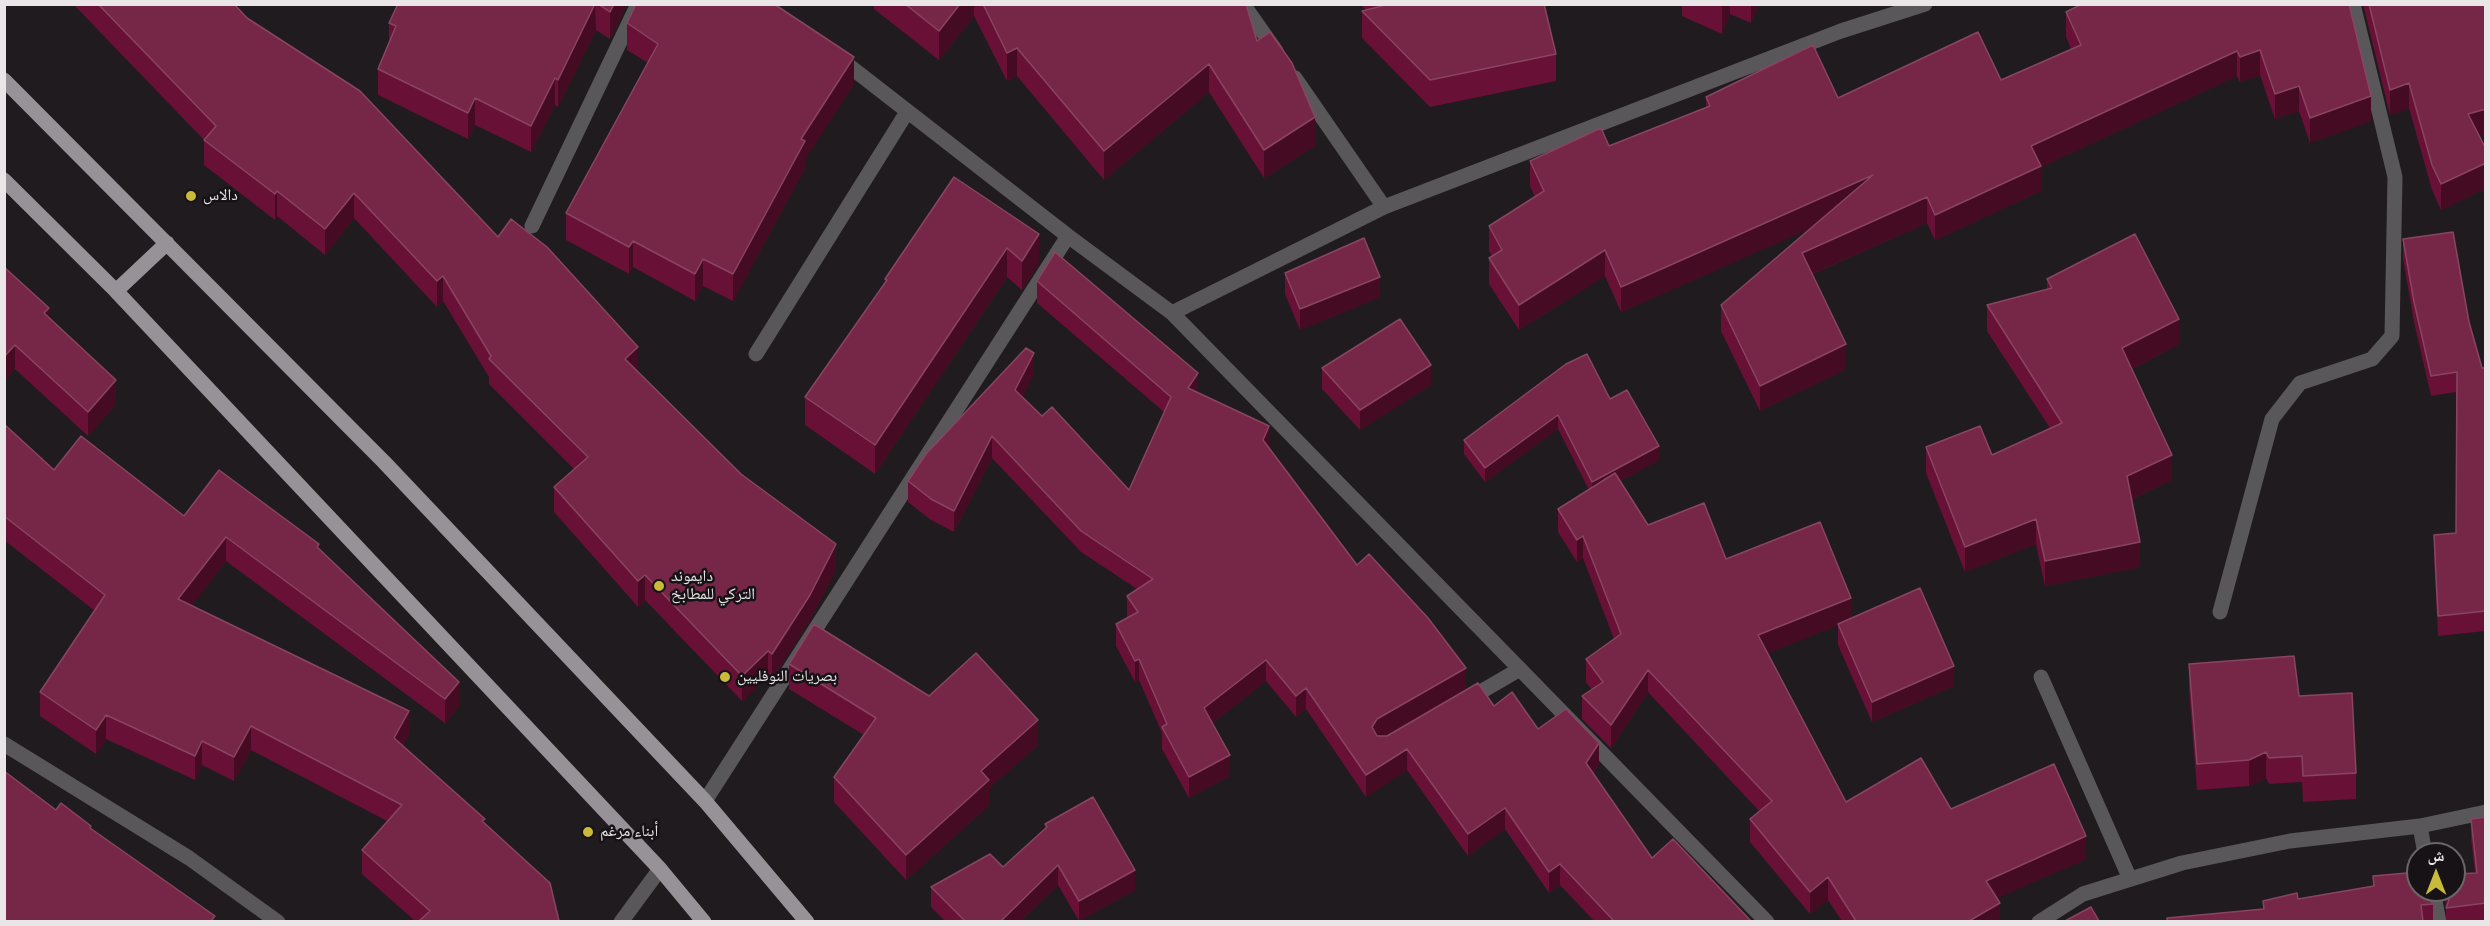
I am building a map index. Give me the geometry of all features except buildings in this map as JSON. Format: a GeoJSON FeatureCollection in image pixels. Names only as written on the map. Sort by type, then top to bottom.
{"type":"FeatureCollection","features":[{"type":"Feature","properties":{"kind":"main road"},"geometry":{"type":"LineString","coordinates":[[4,80],[384,462],[705,801],[807,921]]}},
{"type":"Feature","properties":{"kind":"main road"},"geometry":{"type":"LineString","coordinates":[[4,180],[116,291],[660,870],[704,921]]}},
{"type":"Feature","properties":{"kind":"main road"},"geometry":{"type":"LineString","coordinates":[[116,291],[166,243]]}},
{"type":"Feature","properties":{"kind":"street"},"geometry":{"type":"LineString","coordinates":[[532,226],[638,4]]}},
{"type":"Feature","properties":{"kind":"street"},"geometry":{"type":"LineString","coordinates":[[1243,4],[1384,207]]}},
{"type":"Feature","properties":{"kind":"street"},"geometry":{"type":"LineString","coordinates":[[1172,313],[1384,207],[1830,35],[1925,4]]}},
{"type":"Feature","properties":{"kind":"street"},"geometry":{"type":"LineString","coordinates":[[2220,612],[2272,419],[2300,383],[2372,359],[2392,336],[2395,177],[2353,4]]}},
{"type":"Feature","properties":{"kind":"street"},"geometry":{"type":"LineString","coordinates":[[825,47],[1068,236],[1172,313],[1767,921]]}},
{"type":"Feature","properties":{"kind":"street"},"geometry":{"type":"LineString","coordinates":[[756,354],[907,112]]}},
{"type":"Feature","properties":{"kind":"street"},"geometry":{"type":"LineString","coordinates":[[705,801],[1068,236]]}},
{"type":"Feature","properties":{"kind":"street"},"geometry":{"type":"LineString","coordinates":[[1451,709],[1520,669]]}},
{"type":"Feature","properties":{"kind":"street"},"geometry":{"type":"LineString","coordinates":[[2041,677],[2130,879]]}},
{"type":"Feature","properties":{"kind":"street"},"geometry":{"type":"LineString","coordinates":[[4,744],[189,858],[278,921]]}},
{"type":"Feature","properties":{"kind":"street"},"geometry":{"type":"LineString","coordinates":[[2039,921],[2083,894],[2182,863],[2290,840],[2420,826],[2486,812]]}},
{"type":"Feature","properties":{"kind":"street"},"geometry":{"type":"LineString","coordinates":[[2420,826],[2423,842]]}},
{"type":"Feature","properties":{"kind":"street"},"geometry":{"type":"LineString","coordinates":[[621,921],[660,870]]}},
{"type":"Feature","properties":{"kind":"street"},"geometry":{"type":"LineString","coordinates":[[2435,902],[2439,921]]}},
{"type":"Feature","properties":{"kind":"place","name":"دالاس"},"geometry":{"type":"Point","coordinates":[191,196]}},
{"type":"Feature","properties":{"kind":"place","name":"دايموند التركي للمطابخ"},"geometry":{"type":"Point","coordinates":[659,586]}},
{"type":"Feature","properties":{"kind":"place","name":"بصريات النوفليين"},"geometry":{"type":"Point","coordinates":[725,677]}},
{"type":"Feature","properties":{"kind":"place","name":"أبناء مرغم"},"geometry":{"type":"Point","coordinates":[588,832]}}]}
